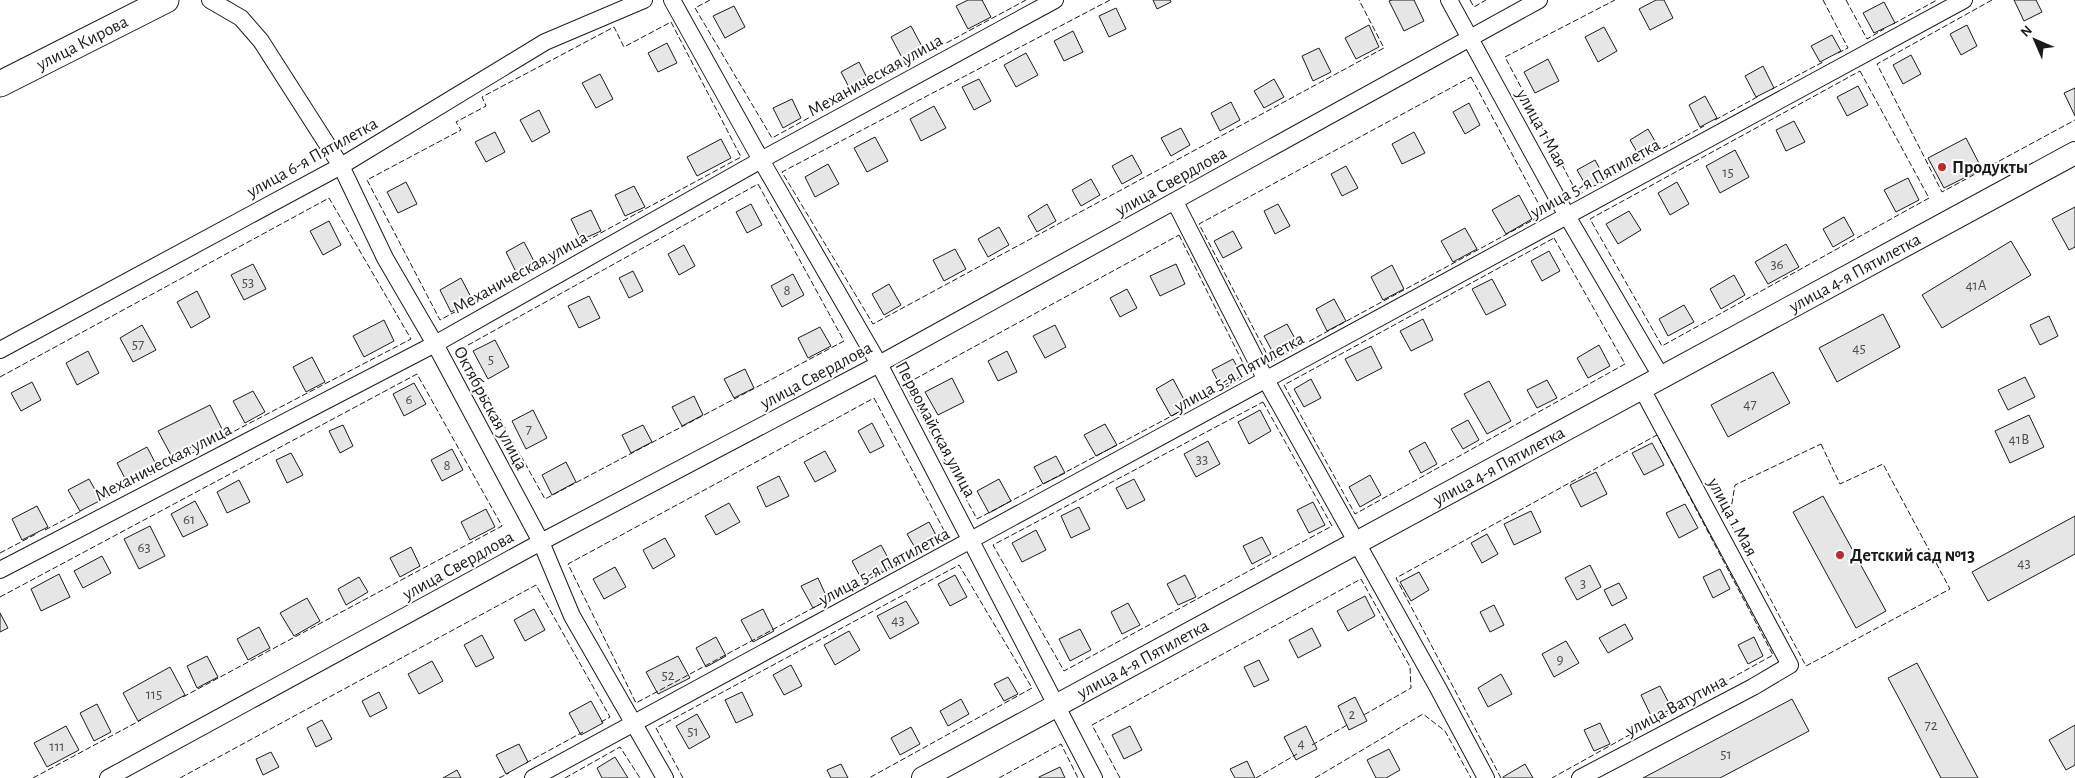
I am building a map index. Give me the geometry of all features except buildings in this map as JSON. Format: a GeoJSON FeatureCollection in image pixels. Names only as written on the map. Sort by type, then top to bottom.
{"type":"FeatureCollection","features":[{"type":"Feature","properties":{"kind":"main road","name":"улица Кирова"},"geometry":{"type":"LineString","coordinates":[[0,84],[166,0]]}},
{"type":"Feature","properties":{"kind":"street","name":"Октябрьская улица"},"geometry":{"type":"LineString","coordinates":[[210,0],[241,18],[261,41],[341,166],[385,258],[435,344],[541,542],[572,616],[665,778]]}},
{"type":"Feature","properties":{"kind":"street","name":"улица 6-я Пятилетка"},"geometry":{"type":"LineString","coordinates":[[0,350],[341,166],[544,42],[644,0]]}},
{"type":"Feature","properties":{"kind":"street","name":"Первомайская улица"},"geometry":{"type":"LineString","coordinates":[[672,0],[761,160],[880,364],[1094,778]]}},
{"type":"Feature","properties":{"kind":"street","name":"Механическая улица"},"geometry":{"type":"LineString","coordinates":[[0,570],[435,344],[761,160],[1055,0]]}},
{"type":"Feature","properties":{"kind":"street","name":"улица 1 Мая"},"geometry":{"type":"LineString","coordinates":[[1449,0],[1567,216],[1662,378]]}},
{"type":"Feature","properties":{"kind":"street","name":"улица Свердлова"},"geometry":{"type":"LineString","coordinates":[[108,778],[541,542],[880,364],[1539,0]]}},
{"type":"Feature","properties":{"kind":"street","name":"улица 5-я Пятилетка"},"geometry":{"type":"LineString","coordinates":[[533,778],[1964,0]]}},
{"type":"Feature","properties":{"kind":"street","name":"улица 4-я Пятилетка"},"geometry":{"type":"LineString","coordinates":[[923,778],[2075,153]]}},
{"type":"Feature","properties":{"kind":"street"},"geometry":{"type":"LineString","coordinates":[[1175,202],[1266,380],[1486,778]]}},
{"type":"Feature","properties":{"kind":"street","name":"улица 1 Мая"},"geometry":{"type":"LineString","coordinates":[[1642,389],[1790,665]]}},
{"type":"Feature","properties":{"kind":"street","name":"улица Ватутина"},"geometry":{"type":"LineString","coordinates":[[1580,778],[1753,687],[1790,665]]}},
{"type":"Feature","properties":{"kind":"fence"},"geometry":{"type":"LineString","coordinates":[[710,0],[695,8],[772,138],[856,92]]}},
{"type":"Feature","properties":{"kind":"fence"},"geometry":{"type":"LineString","coordinates":[[924,55],[1026,0]]}},
{"type":"Feature","properties":{"kind":"fence"},"geometry":{"type":"LineString","coordinates":[[1110,0],[782,172],[873,324],[1384,48],[1359,0]]}},
{"type":"Feature","properties":{"kind":"fence"},"geometry":{"type":"LineString","coordinates":[[1470,0],[1474,7],[1486,0]]}},
{"type":"Feature","properties":{"kind":"fence"},"geometry":{"type":"LineString","coordinates":[[1590,188],[1578,195],[1505,57],[1615,0]]}},
{"type":"Feature","properties":{"kind":"fence"},"geometry":{"type":"LineString","coordinates":[[1823,0],[1848,48],[1838,53]]}},
{"type":"Feature","properties":{"kind":"fence"},"geometry":{"type":"LineString","coordinates":[[1846,0],[1867,39],[1884,29]]}},
{"type":"Feature","properties":{"kind":"fence"},"geometry":{"type":"LineString","coordinates":[[1893,24],[1937,0]]}},
{"type":"Feature","properties":{"kind":"fence"},"geometry":{"type":"LineString","coordinates":[[1992,0],[1877,64],[1942,192],[2075,120]]}},
{"type":"Feature","properties":{"kind":"fence"},"geometry":{"type":"LineString","coordinates":[[671,22],[741,157],[440,320],[367,180],[461,130],[456,122],[486,106],[482,97],[614,27],[624,47],[671,22]]}},
{"type":"Feature","properties":{"kind":"fence"},"geometry":{"type":"LineString","coordinates":[[1772,89],[1823,62]]}},
{"type":"Feature","properties":{"kind":"fence"},"geometry":{"type":"LineString","coordinates":[[869,85],[908,64]]}},
{"type":"Feature","properties":{"kind":"fence"},"geometry":{"type":"LineString","coordinates":[[1860,71],[1929,198],[1662,346],[1590,219],[1860,71]]}},
{"type":"Feature","properties":{"kind":"fence"},"geometry":{"type":"LineString","coordinates":[[1471,77],[1544,214],[1271,362],[1199,224],[1471,77]]}},
{"type":"Feature","properties":{"kind":"fence"},"geometry":{"type":"LineString","coordinates":[[1715,120],[1759,96]]}},
{"type":"Feature","properties":{"kind":"fence"},"geometry":{"type":"LineString","coordinates":[[1603,181],[1704,126]]}},
{"type":"Feature","properties":{"kind":"fence"},"geometry":{"type":"LineString","coordinates":[[758,184],[844,341],[545,499],[461,349],[758,184]]}},
{"type":"Feature","properties":{"kind":"fence"},"geometry":{"type":"LineString","coordinates":[[0,377],[329,198],[411,339],[156,472]]}},
{"type":"Feature","properties":{"kind":"fence"},"geometry":{"type":"LineString","coordinates":[[1179,235],[1249,375],[977,519],[904,385],[1179,235]]}},
{"type":"Feature","properties":{"kind":"fence"},"geometry":{"type":"LineString","coordinates":[[1554,238],[1625,364],[1355,514],[1284,385],[1554,238]]}},
{"type":"Feature","properties":{"kind":"fence"},"geometry":{"type":"LineString","coordinates":[[0,597],[417,374],[502,526],[181,698]]}},
{"type":"Feature","properties":{"kind":"fence"},"geometry":{"type":"LineString","coordinates":[[874,398],[947,536],[636,703],[568,564],[874,398]]}},
{"type":"Feature","properties":{"kind":"fence"},"geometry":{"type":"LineString","coordinates":[[1263,402],[1332,526],[1064,671],[993,545],[1263,402]]}},
{"type":"Feature","properties":{"kind":"fence"},"geometry":{"type":"LineString","coordinates":[[1501,778],[1396,578],[1657,435],[1773,655],[1552,778]]}},
{"type":"Feature","properties":{"kind":"fence"},"geometry":{"type":"LineString","coordinates":[[1821,444],[1840,484],[1883,464],[1950,589],[1806,666],[1729,521],[1735,485],[1821,444]]}},
{"type":"Feature","properties":{"kind":"fence"},"geometry":{"type":"LineString","coordinates":[[98,502],[131,485]]}},
{"type":"Feature","properties":{"kind":"fence"},"geometry":{"type":"LineString","coordinates":[[45,530],[83,510]]}},
{"type":"Feature","properties":{"kind":"fence"},"geometry":{"type":"LineString","coordinates":[[0,553],[38,533]]}},
{"type":"Feature","properties":{"kind":"fence"},"geometry":{"type":"LineString","coordinates":[[683,778],[656,728],[959,565],[1032,688],[869,778]]}},
{"type":"Feature","properties":{"kind":"fence"},"geometry":{"type":"LineString","coordinates":[[1120,778],[1092,725],[1361,579],[1410,667],[1411,688],[1362,716]]}},
{"type":"Feature","properties":{"kind":"fence"},"geometry":{"type":"LineString","coordinates":[[180,778],[536,585],[610,717],[601,722]]}},
{"type":"Feature","properties":{"kind":"fence"},"geometry":{"type":"LineString","coordinates":[[1315,778],[1423,714],[1445,731],[1471,778]]}},
{"type":"Feature","properties":{"kind":"fence"},"geometry":{"type":"LineString","coordinates":[[33,778],[141,720]]}},
{"type":"Feature","properties":{"kind":"fence"},"geometry":{"type":"LineString","coordinates":[[1312,745],[1349,724]]}},
{"type":"Feature","properties":{"kind":"fence"},"geometry":{"type":"LineString","coordinates":[[526,763],[583,732]]}},
{"type":"Feature","properties":{"kind":"fence"},"geometry":{"type":"LineString","coordinates":[[999,778],[1061,744],[1078,778]]}},
{"type":"Feature","properties":{"kind":"fence"},"geometry":{"type":"LineString","coordinates":[[565,778],[620,747],[640,778]]}},
{"type":"Feature","properties":{"kind":"fence"},"geometry":{"type":"LineString","coordinates":[[1256,778],[1297,754]]}},
{"type":"Feature","properties":{"kind":"fence"},"geometry":{"type":"LineString","coordinates":[[499,778],[509,773]]}},
{"type":"Feature","properties":{"kind":"place","name":"Продукты"},"geometry":{"type":"Point","coordinates":[1942,167]}},
{"type":"Feature","properties":{"kind":"place","name":"Детский сад №13"},"geometry":{"type":"Point","coordinates":[1840,555]}}]}
